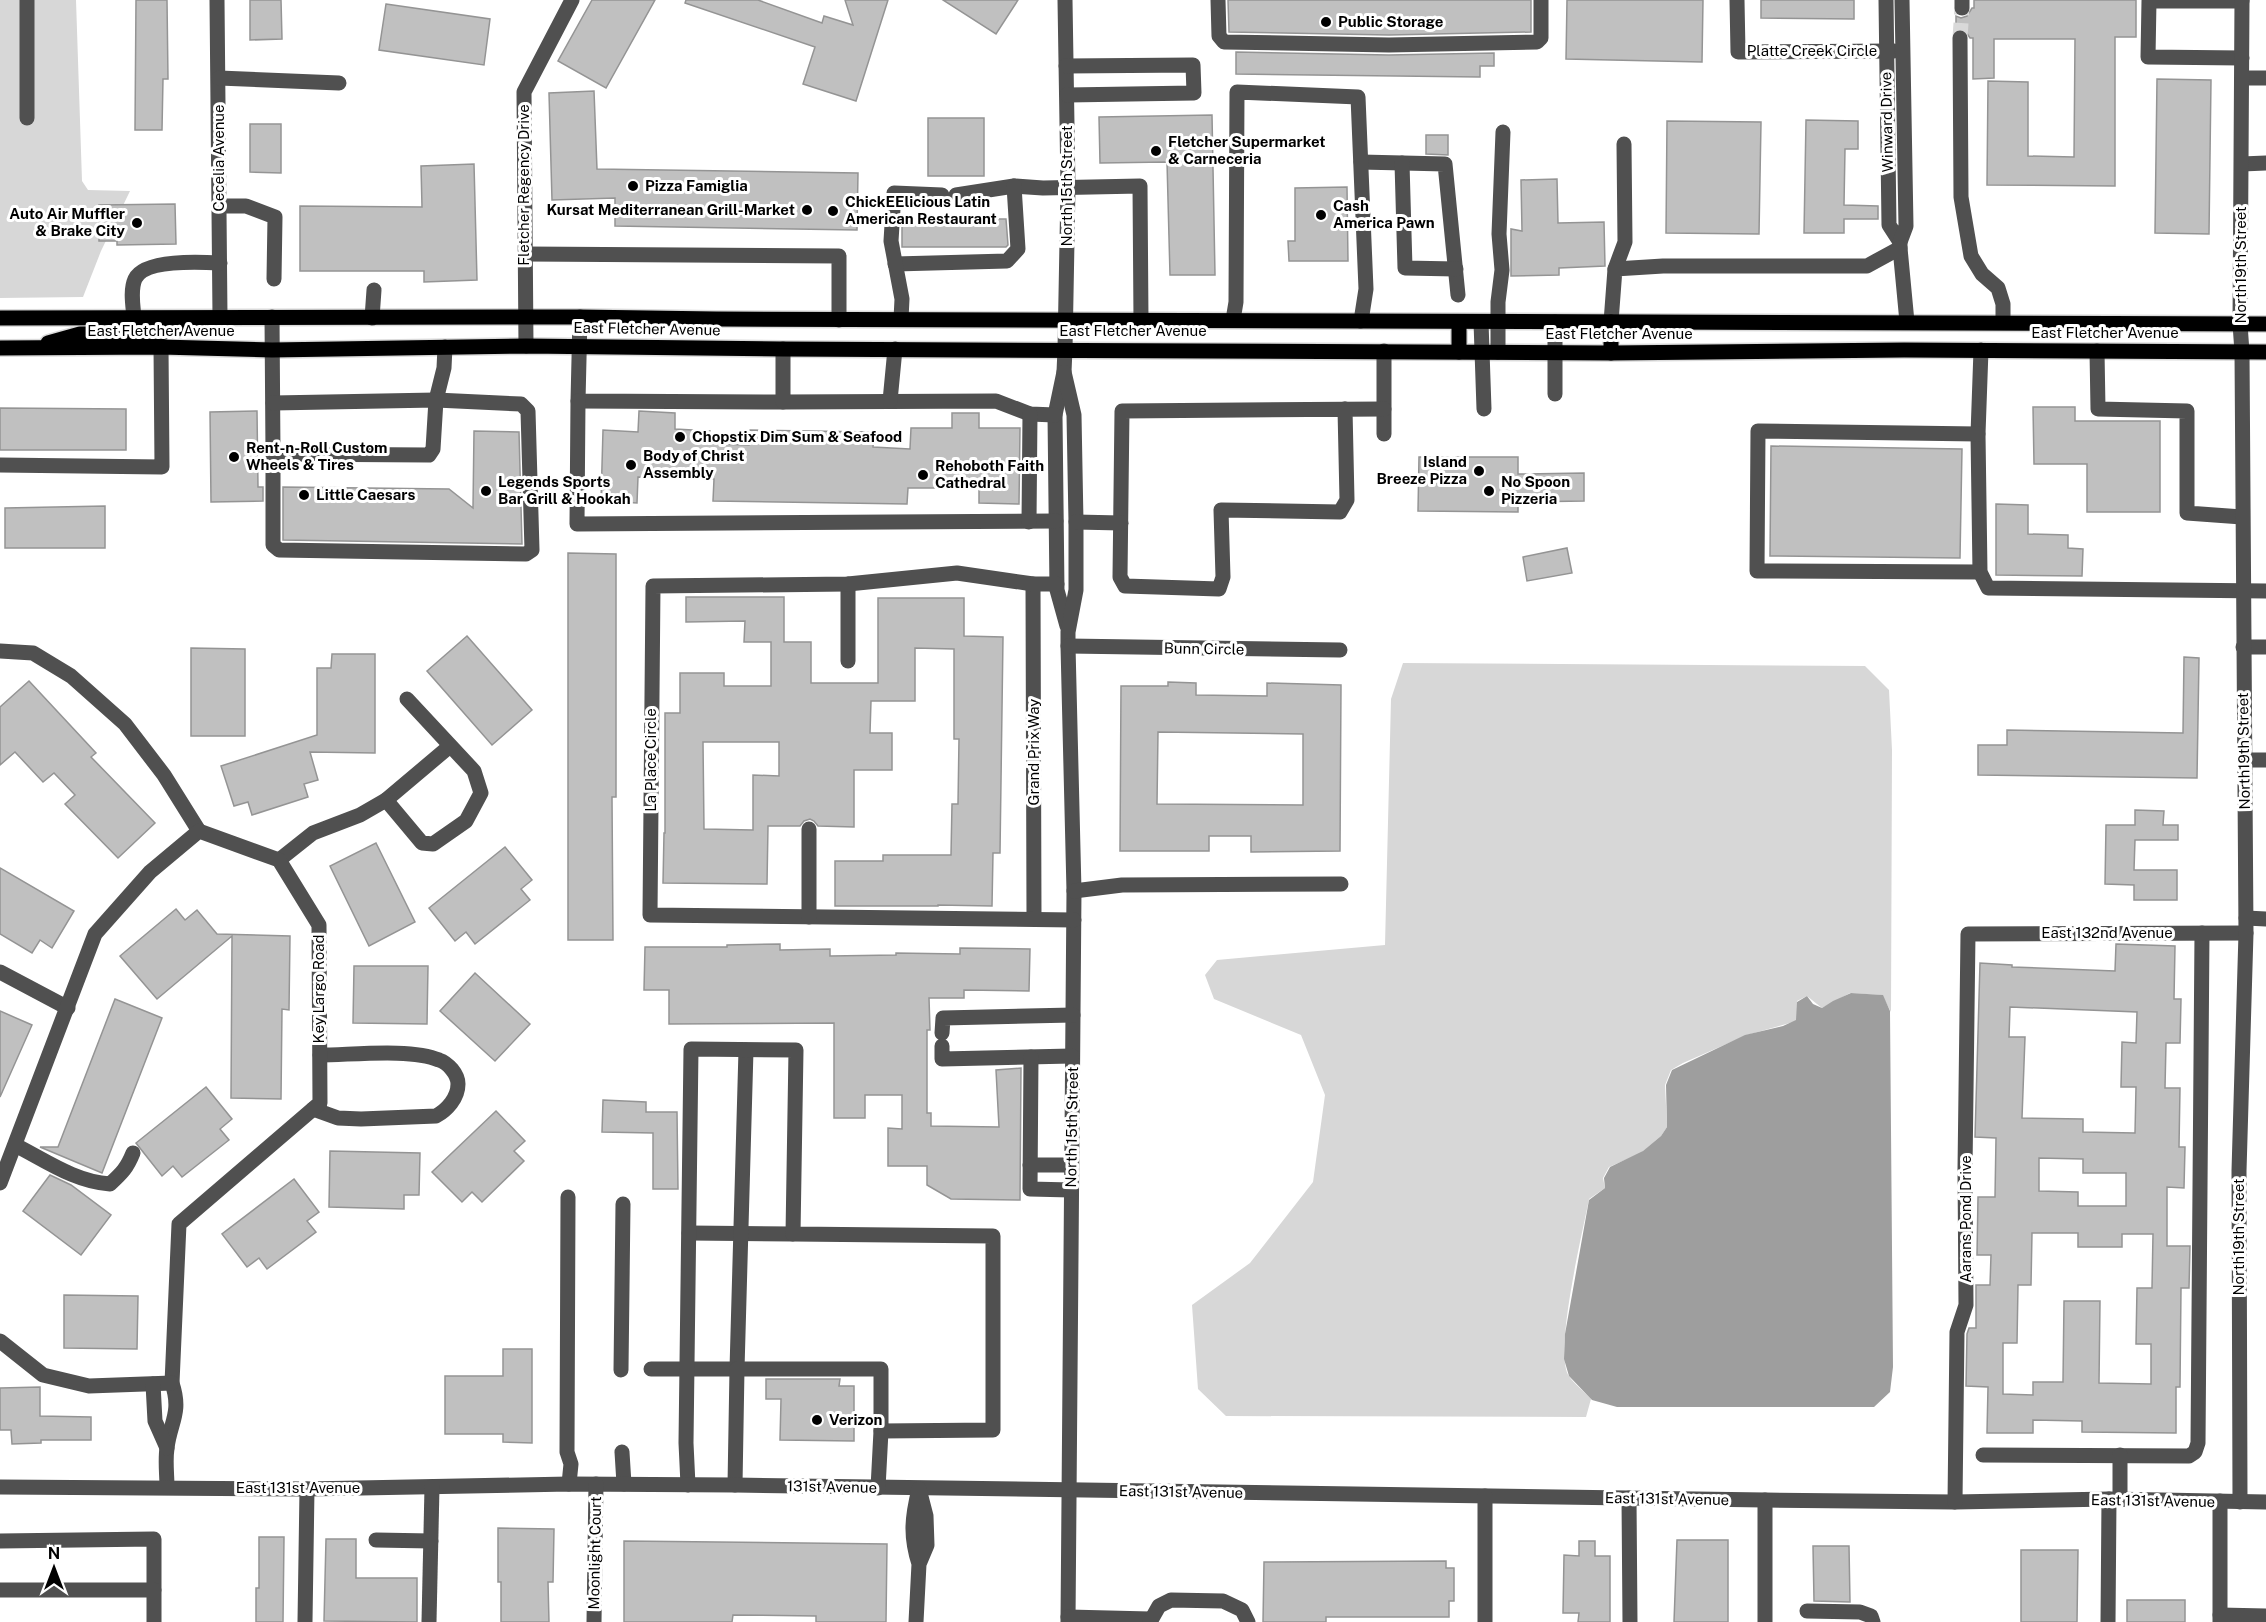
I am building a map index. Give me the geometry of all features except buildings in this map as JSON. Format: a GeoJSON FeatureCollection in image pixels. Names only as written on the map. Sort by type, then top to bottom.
{"type":"FeatureCollection","features":[{"type":"Feature","properties":{"kind":"main road"},"geometry":{"type":"LineString","coordinates":[[28,349],[80,334],[161,333],[220,317]]}},
{"type":"Feature","properties":{"kind":"main road","name":"East Fletcher Avenue"},"geometry":{"type":"LineString","coordinates":[[0,318],[580,317],[839,320],[2266,324]]}},
{"type":"Feature","properties":{"kind":"main road"},"geometry":{"type":"LineString","coordinates":[[1459,322],[1459,352]]}},
{"type":"Feature","properties":{"kind":"main road"},"geometry":{"type":"LineString","coordinates":[[1611,322],[1611,353]]}},
{"type":"Feature","properties":{"kind":"main road"},"geometry":{"type":"LineString","coordinates":[[1907,322],[1924,350]]}},
{"type":"Feature","properties":{"kind":"main road","name":"East Fletcher Avenue"},"geometry":{"type":"LineString","coordinates":[[0,348],[161,347],[272,350],[526,345],[783,349],[1611,353],[1924,350],[2266,352]]}},
{"type":"Feature","properties":{"kind":"street"},"geometry":{"type":"LineString","coordinates":[[27,0],[27,118]]}},
{"type":"Feature","properties":{"kind":"street","name":"Cecelia Avenue"},"geometry":{"type":"LineString","coordinates":[[217,0],[220,317]]}},
{"type":"Feature","properties":{"kind":"street","name":"Fletcher Regency Drive"},"geometry":{"type":"LineString","coordinates":[[526,345],[524,92],[572,0]]}},
{"type":"Feature","properties":{"kind":"street","name":"North 15th Street"},"geometry":{"type":"LineString","coordinates":[[1065,0],[1068,187],[1065,349],[1064,372],[1055,415],[1057,584],[1068,639],[1074,891],[1068,1619]]}},
{"type":"Feature","properties":{"kind":"street"},"geometry":{"type":"LineString","coordinates":[[1218,0],[1219,36],[1224,42],[1389,45],[1537,42],[1541,38],[1541,0]]}},
{"type":"Feature","properties":{"kind":"street","name":"Platte Creek Circle"},"geometry":{"type":"LineString","coordinates":[[1737,0],[1738,52],[1903,51]]}},
{"type":"Feature","properties":{"kind":"street","name":"Winward Drive"},"geometry":{"type":"LineString","coordinates":[[1886,0],[1889,225],[1900,250],[1907,322]]}},
{"type":"Feature","properties":{"kind":"street","name":"Winward Drive"},"geometry":{"type":"LineString","coordinates":[[1900,250],[1906,226],[1902,0]]}},
{"type":"Feature","properties":{"kind":"street"},"geometry":{"type":"LineString","coordinates":[[2242,1],[2149,1],[2148,57],[2242,58]]}},
{"type":"Feature","properties":{"kind":"street","name":"North19th Street"},"geometry":{"type":"LineString","coordinates":[[2240,1502],[2239,1171],[2246,926],[2240,324],[2242,1]]}},
{"type":"Feature","properties":{"kind":"street"},"geometry":{"type":"LineString","coordinates":[[1960,38],[1961,197],[1971,256],[1982,274],[1998,288],[2003,304],[2003,322]]}},
{"type":"Feature","properties":{"kind":"street"},"geometry":{"type":"LineString","coordinates":[[1066,66],[1193,65],[1194,93],[1067,95]]}},
{"type":"Feature","properties":{"kind":"street"},"geometry":{"type":"LineString","coordinates":[[219,78],[339,82]]}},
{"type":"Feature","properties":{"kind":"street"},"geometry":{"type":"LineString","coordinates":[[2242,78],[2266,78]]}},
{"type":"Feature","properties":{"kind":"street"},"geometry":{"type":"LineString","coordinates":[[1233,320],[1236,302],[1237,92],[1358,97],[1366,289],[1361,321]]}},
{"type":"Feature","properties":{"kind":"street"},"geometry":{"type":"LineString","coordinates":[[1498,352],[1502,270],[1499,234],[1503,132]]}},
{"type":"Feature","properties":{"kind":"street"},"geometry":{"type":"LineString","coordinates":[[1611,322],[1615,269],[1625,242],[1624,144]]}},
{"type":"Feature","properties":{"kind":"street"},"geometry":{"type":"LineString","coordinates":[[1361,162],[1445,164],[1458,296]]}},
{"type":"Feature","properties":{"kind":"street"},"geometry":{"type":"LineString","coordinates":[[1402,163],[1406,268],[1456,269]]}},
{"type":"Feature","properties":{"kind":"street"},"geometry":{"type":"LineString","coordinates":[[2242,164],[2266,164]]}},
{"type":"Feature","properties":{"kind":"street"},"geometry":{"type":"LineString","coordinates":[[895,264],[1007,261],[1018,249],[1014,186]]}},
{"type":"Feature","properties":{"kind":"street"},"geometry":{"type":"LineString","coordinates":[[901,319],[902,299],[891,241],[894,193],[949,195],[1014,186],[1043,188],[1140,186],[1141,320]]}},
{"type":"Feature","properties":{"kind":"street"},"geometry":{"type":"LineString","coordinates":[[220,206],[246,206],[275,217],[274,279]]}},
{"type":"Feature","properties":{"kind":"street"},"geometry":{"type":"LineString","coordinates":[[1615,269],[1663,266],[1867,266],[1900,250]]}},
{"type":"Feature","properties":{"kind":"street"},"geometry":{"type":"LineString","coordinates":[[525,254],[840,256],[839,320]]}},
{"type":"Feature","properties":{"kind":"street"},"geometry":{"type":"LineString","coordinates":[[134,317],[132,296],[135,279],[142,270],[167,264],[220,262]]}},
{"type":"Feature","properties":{"kind":"street"},"geometry":{"type":"LineString","coordinates":[[372,318],[374,290]]}},
{"type":"Feature","properties":{"kind":"street"},"geometry":{"type":"LineString","coordinates":[[272,317],[273,545],[279,550],[526,554],[532,550],[528,411],[521,404],[436,400],[273,403]]}},
{"type":"Feature","properties":{"kind":"street"},"geometry":{"type":"LineString","coordinates":[[580,317],[577,524],[1056,521]]}},
{"type":"Feature","properties":{"kind":"street"},"geometry":{"type":"LineString","coordinates":[[1481,322],[1484,409]]}},
{"type":"Feature","properties":{"kind":"street"},"geometry":{"type":"LineString","coordinates":[[1555,322],[1555,394]]}},
{"type":"Feature","properties":{"kind":"street"},"geometry":{"type":"LineString","coordinates":[[0,465],[162,466],[161,347]]}},
{"type":"Feature","properties":{"kind":"street"},"geometry":{"type":"LineString","coordinates":[[273,454],[429,455],[433,449],[436,400],[444,368],[445,347]]}},
{"type":"Feature","properties":{"kind":"street"},"geometry":{"type":"LineString","coordinates":[[783,349],[783,402]]}},
{"type":"Feature","properties":{"kind":"street"},"geometry":{"type":"LineString","coordinates":[[890,401],[895,349]]}},
{"type":"Feature","properties":{"kind":"street"},"geometry":{"type":"LineString","coordinates":[[1981,350],[1978,434],[1980,572],[1988,588],[1993,590],[2266,591]]}},
{"type":"Feature","properties":{"kind":"street"},"geometry":{"type":"LineString","coordinates":[[1383,351],[1384,434]]}},
{"type":"Feature","properties":{"kind":"street"},"geometry":{"type":"LineString","coordinates":[[2097,351],[2098,409],[2187,411],[2187,513],[2242,517]]}},
{"type":"Feature","properties":{"kind":"street","name":"North 15th Street"},"geometry":{"type":"LineString","coordinates":[[1064,372],[1074,415],[1076,522],[1076,590],[1068,639]]}},
{"type":"Feature","properties":{"kind":"street"},"geometry":{"type":"LineString","coordinates":[[578,401],[996,401],[1030,414],[1055,415]]}},
{"type":"Feature","properties":{"kind":"street"},"geometry":{"type":"LineString","coordinates":[[1345,409],[1347,500],[1340,512],[1221,510],[1222,578],[1219,588],[1125,586],[1120,577],[1122,411],[1345,409],[1384,409]]}},
{"type":"Feature","properties":{"kind":"street"},"geometry":{"type":"LineString","coordinates":[[1029,522],[1030,414]]}},
{"type":"Feature","properties":{"kind":"street"},"geometry":{"type":"LineString","coordinates":[[1978,434],[1758,431],[1757,571],[1980,572]]}},
{"type":"Feature","properties":{"kind":"street"},"geometry":{"type":"LineString","coordinates":[[1076,522],[1121,523]]}},
{"type":"Feature","properties":{"kind":"street","name":"La Place Circle"},"geometry":{"type":"LineString","coordinates":[[1057,584],[1033,584],[957,573],[848,584],[653,586],[650,915],[1074,920]]}},
{"type":"Feature","properties":{"kind":"street"},"geometry":{"type":"LineString","coordinates":[[848,584],[848,661]]}},
{"type":"Feature","properties":{"kind":"street","name":"Grand Prix Way"},"geometry":{"type":"LineString","coordinates":[[1033,584],[1034,919]]}},
{"type":"Feature","properties":{"kind":"street","name":"Bunn Circle"},"geometry":{"type":"LineString","coordinates":[[1068,639],[1340,650]]}},
{"type":"Feature","properties":{"kind":"street"},"geometry":{"type":"LineString","coordinates":[[2243,647],[2266,647]]}},
{"type":"Feature","properties":{"kind":"street"},"geometry":{"type":"LineString","coordinates":[[0,651],[33,653],[71,676],[125,724],[164,775],[199,831],[279,860],[313,833],[360,815],[386,800],[450,746]]}},
{"type":"Feature","properties":{"kind":"street"},"geometry":{"type":"LineString","coordinates":[[386,800],[422,843],[433,844],[466,821],[481,793],[474,771],[407,699]]}},
{"type":"Feature","properties":{"kind":"street"},"geometry":{"type":"LineString","coordinates":[[2244,760],[2266,760]]}},
{"type":"Feature","properties":{"kind":"street"},"geometry":{"type":"LineString","coordinates":[[808,829],[809,917]]}},
{"type":"Feature","properties":{"kind":"street"},"geometry":{"type":"LineString","coordinates":[[0,1183],[95,934],[150,872],[199,831]]}},
{"type":"Feature","properties":{"kind":"street","name":"Key Largo Road"},"geometry":{"type":"LineString","coordinates":[[279,860],[319,925],[320,1103],[313,1109]]}},
{"type":"Feature","properties":{"kind":"street"},"geometry":{"type":"LineString","coordinates":[[1074,891],[1122,885],[1341,884]]}},
{"type":"Feature","properties":{"kind":"street","name":"East 132nd Avenue"},"geometry":{"type":"LineString","coordinates":[[1968,933],[2202,933],[2246,926],[2266,918]]}},
{"type":"Feature","properties":{"kind":"street","name":"Aarans Pond Drive"},"geometry":{"type":"LineString","coordinates":[[1955,1502],[1956,1332],[1966,1305],[1968,933]]}},
{"type":"Feature","properties":{"kind":"street"},"geometry":{"type":"LineString","coordinates":[[1983,1455],[2189,1456],[2195,1452],[2198,1443],[2202,933]]}},
{"type":"Feature","properties":{"kind":"street"},"geometry":{"type":"LineString","coordinates":[[0,972],[68,1008]]}},
{"type":"Feature","properties":{"kind":"street"},"geometry":{"type":"LineString","coordinates":[[1072,1056],[942,1059],[942,1040],[943,1018],[1073,1015]]}},
{"type":"Feature","properties":{"kind":"street"},"geometry":{"type":"LineString","coordinates":[[688,1485],[691,1049],[796,1050],[793,1234]]}},
{"type":"Feature","properties":{"kind":"street"},"geometry":{"type":"LineString","coordinates":[[735,1485],[746,1050]]}},
{"type":"Feature","properties":{"kind":"street"},"geometry":{"type":"LineString","coordinates":[[167,1487],[167,1448],[175,1422],[176,1396],[172,1383],[179,1224],[313,1109],[338,1118],[436,1116],[446,1110],[458,1089],[458,1080],[453,1071],[440,1060],[397,1054],[320,1055]]}},
{"type":"Feature","properties":{"kind":"street"},"geometry":{"type":"LineString","coordinates":[[1030,1057],[1030,1189],[1071,1190]]}},
{"type":"Feature","properties":{"kind":"street"},"geometry":{"type":"LineString","coordinates":[[15,1144],[84,1180],[110,1184],[127,1169],[133,1153]]}},
{"type":"Feature","properties":{"kind":"street"},"geometry":{"type":"LineString","coordinates":[[1030,1166],[1071,1166]]}},
{"type":"Feature","properties":{"kind":"street"},"geometry":{"type":"LineString","coordinates":[[568,1197],[567,1452],[571,1464],[569,1484]]}},
{"type":"Feature","properties":{"kind":"street"},"geometry":{"type":"LineString","coordinates":[[621,1370],[623,1204]]}},
{"type":"Feature","properties":{"kind":"street"},"geometry":{"type":"LineString","coordinates":[[688,1233],[993,1236],[993,1430],[880,1431]]}},
{"type":"Feature","properties":{"kind":"street"},"geometry":{"type":"LineString","coordinates":[[0,1341],[43,1374],[89,1386],[172,1383]]}},
{"type":"Feature","properties":{"kind":"street"},"geometry":{"type":"LineString","coordinates":[[651,1369],[881,1370],[878,1488]]}},
{"type":"Feature","properties":{"kind":"street"},"geometry":{"type":"LineString","coordinates":[[153,1384],[155,1421],[167,1448]]}},
{"type":"Feature","properties":{"kind":"street"},"geometry":{"type":"LineString","coordinates":[[622,1452],[624,1484]]}},
{"type":"Feature","properties":{"kind":"street"},"geometry":{"type":"LineString","coordinates":[[2108,1622],[2108,1552],[2120,1455]]}},
{"type":"Feature","properties":{"kind":"street","name":"East 131st Avenue"},"geometry":{"type":"LineString","coordinates":[[0,1486],[307,1489],[596,1484]]}},
{"type":"Feature","properties":{"kind":"street","name":"131st Avenue"},"geometry":{"type":"LineString","coordinates":[[596,1484],[1069,1491]]}},
{"type":"Feature","properties":{"kind":"street","name":"Moonlight Court"},"geometry":{"type":"LineString","coordinates":[[594,1622],[596,1484]]}},
{"type":"Feature","properties":{"kind":"street"},"geometry":{"type":"LineString","coordinates":[[429,1622],[432,1487]]}},
{"type":"Feature","properties":{"kind":"street"},"geometry":{"type":"LineString","coordinates":[[305,1622],[307,1489]]}},
{"type":"Feature","properties":{"kind":"street"},"geometry":{"type":"LineString","coordinates":[[916,1622],[919,1564],[927,1545],[926,1516],[919,1489]]}},
{"type":"Feature","properties":{"kind":"street","name":"East 131st Avenue"},"geometry":{"type":"LineString","coordinates":[[1069,1491],[1955,1502],[2115,1500],[2266,1502]]}},
{"type":"Feature","properties":{"kind":"street"},"geometry":{"type":"LineString","coordinates":[[1485,1497],[1485,1622]]}},
{"type":"Feature","properties":{"kind":"street"},"geometry":{"type":"LineString","coordinates":[[1629,1498],[1630,1622]]}},
{"type":"Feature","properties":{"kind":"street"},"geometry":{"type":"LineString","coordinates":[[1765,1500],[1765,1622]]}},
{"type":"Feature","properties":{"kind":"street"},"geometry":{"type":"LineString","coordinates":[[2220,1501],[2220,1619],[2266,1616]]}},
{"type":"Feature","properties":{"kind":"street"},"geometry":{"type":"LineString","coordinates":[[0,1541],[154,1539],[154,1622]]}},
{"type":"Feature","properties":{"kind":"street"},"geometry":{"type":"LineString","coordinates":[[375,1540],[431,1541]]}},
{"type":"Feature","properties":{"kind":"street"},"geometry":{"type":"LineString","coordinates":[[0,1590],[154,1590]]}},
{"type":"Feature","properties":{"kind":"street"},"geometry":{"type":"LineString","coordinates":[[1068,1619],[1150,1621],[1159,1606],[1171,1600],[1223,1601],[1242,1610],[1248,1622]]}},
{"type":"Feature","properties":{"kind":"street"},"geometry":{"type":"LineString","coordinates":[[1807,1611],[1860,1612],[1870,1616],[1873,1622]]}},
{"type":"Feature","properties":{"kind":"shaded area"},"geometry":{"type":"Polygon","coordinates":[[[0,0],[76,0],[82,181],[88,190],[130,191],[101,251],[83,297],[0,298],[0,0]]]}},
{"type":"Feature","properties":{"kind":"shaded area"},"geometry":{"type":"Polygon","coordinates":[[[1403,663],[1865,666],[1889,690],[1892,750],[1891,1012],[1882,995],[1850,993],[1822,1008],[1807,996],[1797,1001],[1797,1021],[1747,1035],[1671,1070],[1665,1085],[1667,1127],[1661,1136],[1641,1153],[1609,1167],[1603,1178],[1605,1188],[1589,1199],[1571,1291],[1565,1344],[1565,1363],[1569,1376],[1591,1399],[1586,1417],[1226,1416],[1198,1389],[1192,1305],[1250,1263],[1313,1182],[1325,1095],[1301,1035],[1214,999],[1205,975],[1217,960],[1385,945],[1391,699],[1403,663]]]}},
{"type":"Feature","properties":{"kind":"shaded area"},"geometry":{"type":"Polygon","coordinates":[[[1851,993],[1883,995],[1890,1011],[1893,1367],[1890,1392],[1874,1407],[1617,1407],[1592,1400],[1569,1376],[1564,1359],[1565,1334],[1589,1200],[1605,1188],[1604,1178],[1610,1167],[1643,1151],[1661,1136],[1667,1127],[1666,1085],[1672,1070],[1745,1035],[1783,1026],[1796,1020],[1797,1002],[1807,996],[1813,1004],[1822,1008],[1851,993]]]}},
{"type":"Feature","properties":{"kind":"tunnel"},"geometry":{"type":"LineString","coordinates":[[1960,38],[1962,8]]}},
{"type":"Feature","properties":{"kind":"place","name":"Public Storage"},"geometry":{"type":"Point","coordinates":[1326,22]}},
{"type":"Feature","properties":{"kind":"place","name":"Fletcher Supermarket & Carneceria"},"geometry":{"type":"Point","coordinates":[1156,151]}},
{"type":"Feature","properties":{"kind":"place","name":"Pizza Famiglia"},"geometry":{"type":"Point","coordinates":[633,186]}},
{"type":"Feature","properties":{"kind":"place","name":"Kursat Mediterranean Grill-Market"},"geometry":{"type":"Point","coordinates":[807,210]}},
{"type":"Feature","properties":{"kind":"place","name":"ChickEElicious Latin American Restaurant"},"geometry":{"type":"Point","coordinates":[833,211]}},
{"type":"Feature","properties":{"kind":"place","name":"Cash America Pawn"},"geometry":{"type":"Point","coordinates":[1321,215]}},
{"type":"Feature","properties":{"kind":"place","name":"Auto Air Muffler & Brake City"},"geometry":{"type":"Point","coordinates":[137,223]}},
{"type":"Feature","properties":{"kind":"place","name":"Chopstix Dim Sum & Seafood"},"geometry":{"type":"Point","coordinates":[680,437]}},
{"type":"Feature","properties":{"kind":"place","name":"Rent-n-Roll Custom Wheels & Tires"},"geometry":{"type":"Point","coordinates":[234,457]}},
{"type":"Feature","properties":{"kind":"place","name":"Body of Christ Assembly"},"geometry":{"type":"Point","coordinates":[631,465]}},
{"type":"Feature","properties":{"kind":"place","name":"Island Breeze Pizza"},"geometry":{"type":"Point","coordinates":[1479,471]}},
{"type":"Feature","properties":{"kind":"place","name":"Rehoboth Faith Cathedral"},"geometry":{"type":"Point","coordinates":[923,475]}},
{"type":"Feature","properties":{"kind":"place","name":"Legends Sports Bar Grill & Hookah"},"geometry":{"type":"Point","coordinates":[486,491]}},
{"type":"Feature","properties":{"kind":"place","name":"No Spoon Pizzeria"},"geometry":{"type":"Point","coordinates":[1489,491]}},
{"type":"Feature","properties":{"kind":"place","name":"Little Caesars"},"geometry":{"type":"Point","coordinates":[304,495]}},
{"type":"Feature","properties":{"kind":"place","name":"Verizon"},"geometry":{"type":"Point","coordinates":[817,1420]}}]}
